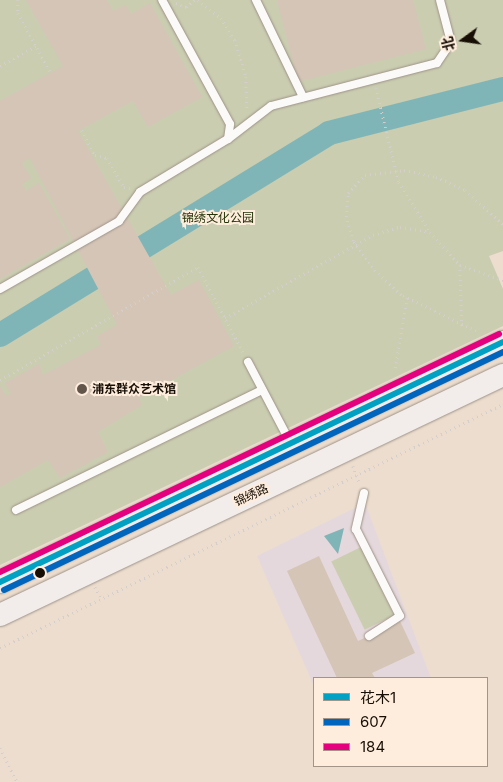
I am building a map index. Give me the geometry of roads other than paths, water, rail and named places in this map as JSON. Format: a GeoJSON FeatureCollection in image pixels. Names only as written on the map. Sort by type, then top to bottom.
{"type":"FeatureCollection","features":[{"type":"Feature","properties":{"kind":"main road"},"geometry":{"type":"LineString","coordinates":[[0,582],[503,342]]}},
{"type":"Feature","properties":{"kind":"main road","name":"锦绣路"},"geometry":{"type":"LineString","coordinates":[[0,615],[503,375]]}},
{"type":"Feature","properties":{"kind":"lane"},"geometry":{"type":"LineString","coordinates":[[162,0],[230,124],[228,139]]}},
{"type":"Feature","properties":{"kind":"lane"},"geometry":{"type":"LineString","coordinates":[[256,0],[303,97]]}},
{"type":"Feature","properties":{"kind":"lane"},"geometry":{"type":"LineString","coordinates":[[0,289],[119,221],[140,192],[228,139],[271,106],[373,78],[437,63],[451,42],[440,0]]}},
{"type":"Feature","properties":{"kind":"lane"},"geometry":{"type":"LineString","coordinates":[[248,362],[291,443]]}},
{"type":"Feature","properties":{"kind":"lane"},"geometry":{"type":"LineString","coordinates":[[16,510],[262,390]]}},
{"type":"Feature","properties":{"kind":"lane"},"geometry":{"type":"LineString","coordinates":[[364,493],[356,529],[400,616],[369,636]]}},
{"type":"Feature","properties":{"kind":"water"},"geometry":{"type":"Polygon","coordinates":[[[344,528],[338,554],[324,536],[344,528]]]}},
{"type":"Feature","properties":{"kind":"waterway"},"geometry":{"type":"LineString","coordinates":[[0,335],[329,133],[503,89]]}},
{"type":"Feature","properties":{"kind":"place","name":"浦东群众艺术馆"},"geometry":{"type":"Point","coordinates":[82,389]}},
{"type":"Feature","properties":{"kind":"park label","name":"锦绣文化公园"},"geometry":{"type":"Point","coordinates":[218,218]}}]}
